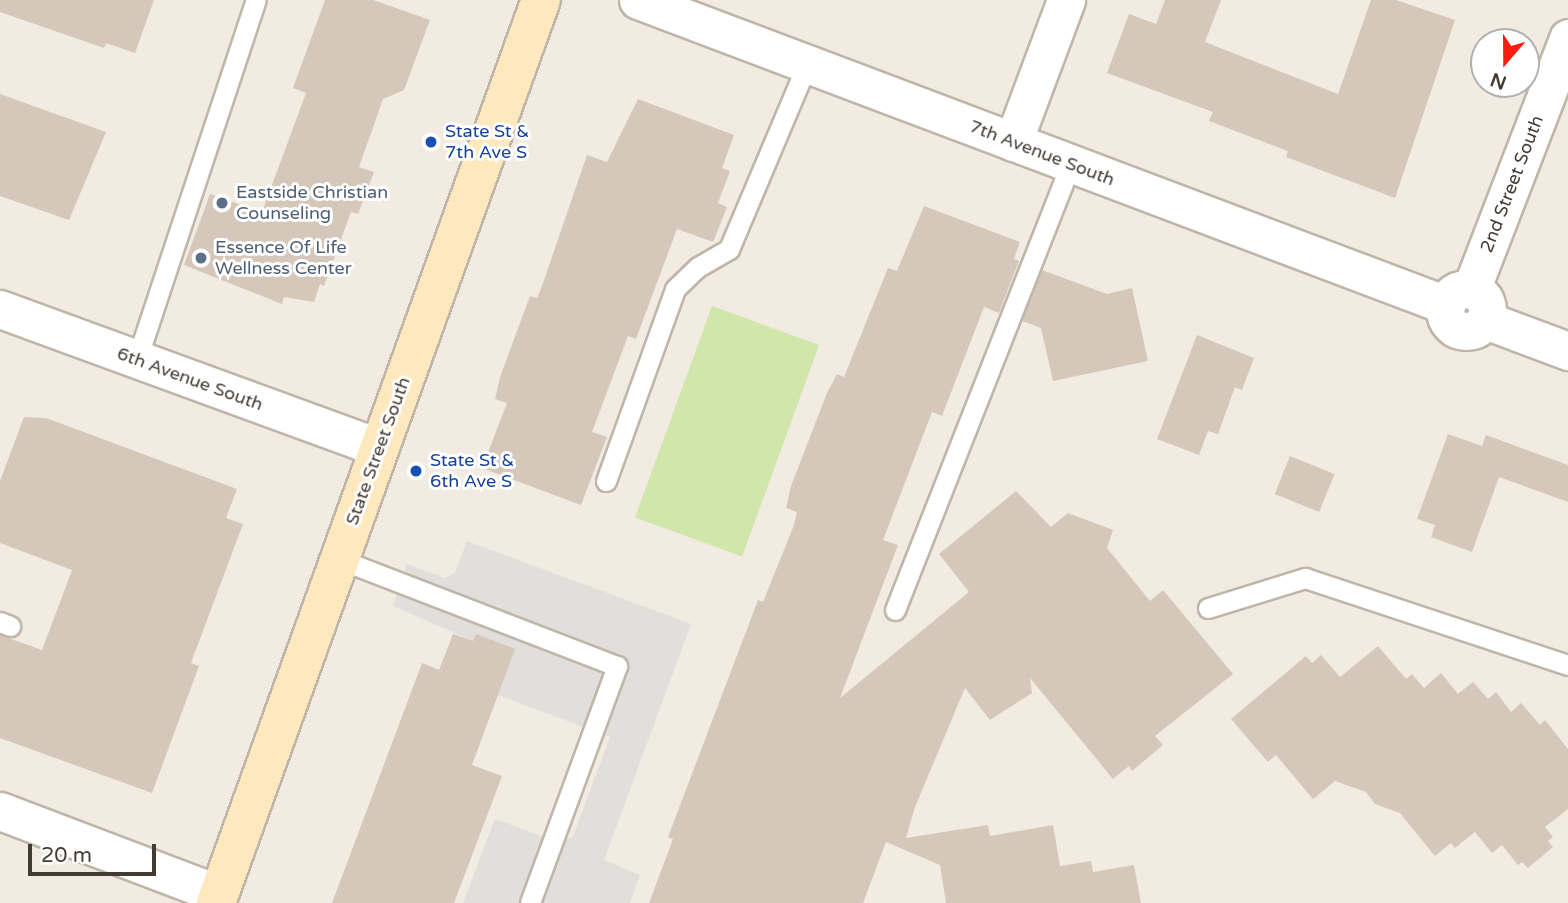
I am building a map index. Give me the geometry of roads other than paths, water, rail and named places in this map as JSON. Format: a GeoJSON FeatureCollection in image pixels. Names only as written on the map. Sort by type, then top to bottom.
{"type":"FeatureCollection","features":[{"type":"Feature","properties":{"kind":"street","name":"State Street South"},"geometry":{"type":"LineString","coordinates":[[217,898],[541,0]]}},
{"type":"Feature","properties":{"kind":"street","name":"7th Avenue South"},"geometry":{"type":"LineString","coordinates":[[638,0],[1071,164],[1467,305],[1568,351]]}},
{"type":"Feature","properties":{"kind":"street"},"geometry":{"type":"LineString","coordinates":[[1013,142],[1066,0]]}},
{"type":"Feature","properties":{"kind":"street","name":"2nd Street South"},"geometry":{"type":"LineString","coordinates":[[1467,305],[1568,38]]}},
{"type":"Feature","properties":{"kind":"street","name":"6th Avenue South"},"geometry":{"type":"LineString","coordinates":[[0,309],[379,448]]}},
{"type":"Feature","properties":{"kind":"street"},"geometry":{"type":"LineString","coordinates":[[0,811],[217,898]]}},
{"type":"Feature","properties":{"kind":"lane"},"geometry":{"type":"LineString","coordinates":[[137,359],[256,0]]}},
{"type":"Feature","properties":{"kind":"lane"},"geometry":{"type":"LineString","coordinates":[[606,481],[674,289],[698,267],[729,249],[807,64]]}},
{"type":"Feature","properties":{"kind":"lane"},"geometry":{"type":"LineString","coordinates":[[895,610],[1071,164]]}},
{"type":"Feature","properties":{"kind":"lane"},"geometry":{"type":"LineString","coordinates":[[339,559],[617,666],[530,903]]}},
{"type":"Feature","properties":{"kind":"lane"},"geometry":{"type":"LineString","coordinates":[[1208,608],[1305,578],[1568,665]]}},
{"type":"Feature","properties":{"kind":"place","name":"State St & 7th Ave S"},"geometry":{"type":"Point","coordinates":[431,142]}},
{"type":"Feature","properties":{"kind":"place","name":"Eastside Christian Counseling"},"geometry":{"type":"Point","coordinates":[222,203]}},
{"type":"Feature","properties":{"kind":"place","name":"Essence Of Life Wellness Center"},"geometry":{"type":"Point","coordinates":[201,258]}},
{"type":"Feature","properties":{"kind":"place","name":"State St & 6th Ave S"},"geometry":{"type":"Point","coordinates":[416,471]}}]}
